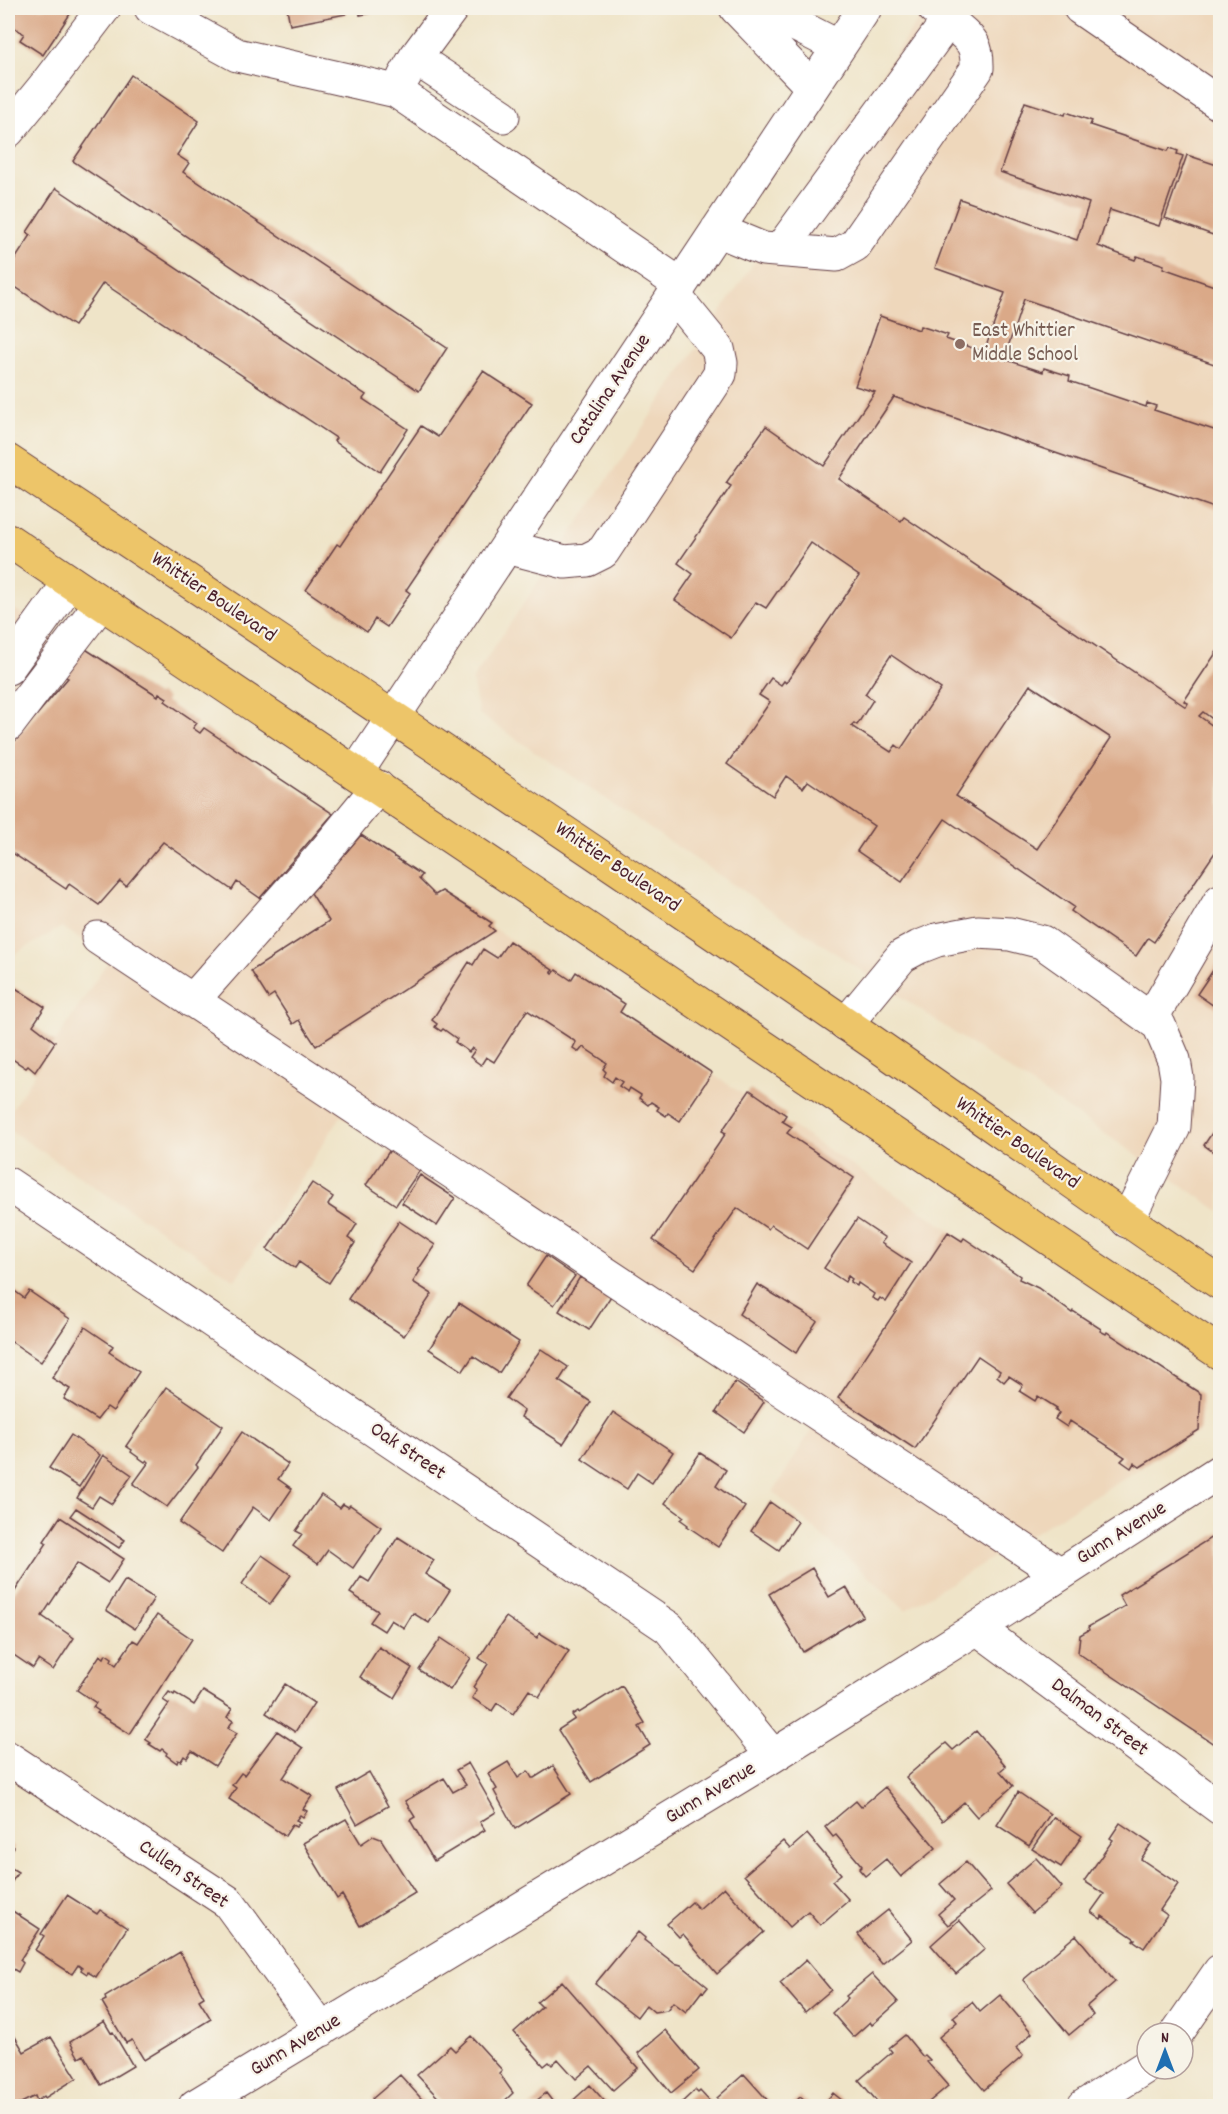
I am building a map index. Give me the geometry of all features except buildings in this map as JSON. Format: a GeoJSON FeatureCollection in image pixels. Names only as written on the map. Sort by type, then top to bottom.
{"type":"FeatureCollection","features":[{"type":"Feature","properties":{"kind":"main road","name":"Whittier Boulevard"},"geometry":{"type":"LineString","coordinates":[[8,461],[393,717],[846,1024],[1127,1221],[1221,1283]]}},
{"type":"Feature","properties":{"kind":"main road"},"geometry":{"type":"LineString","coordinates":[[8,540],[1221,1353]]}},
{"type":"Feature","properties":{"kind":"street"},"geometry":{"type":"LineString","coordinates":[[8,131],[104,8]]}},
{"type":"Feature","properties":{"kind":"street"},"geometry":{"type":"LineString","coordinates":[[151,8],[237,55],[396,91],[678,290],[718,350],[721,363],[720,374],[603,552],[587,560],[565,562],[507,547]]}},
{"type":"Feature","properties":{"kind":"street"},"geometry":{"type":"LineString","coordinates":[[396,91],[415,58],[452,8]]}},
{"type":"Feature","properties":{"kind":"street"},"geometry":{"type":"LineString","coordinates":[[736,8],[812,87]]}},
{"type":"Feature","properties":{"kind":"street"},"geometry":{"type":"LineString","coordinates":[[763,8],[839,47]]}},
{"type":"Feature","properties":{"kind":"street","name":"Catalina Avenue"},"geometry":{"type":"LineString","coordinates":[[192,1001],[321,856],[367,780],[393,717],[866,8]]}},
{"type":"Feature","properties":{"kind":"street"},"geometry":{"type":"LineString","coordinates":[[1080,8],[1221,104]]}},
{"type":"Feature","properties":{"kind":"street"},"geometry":{"type":"LineString","coordinates":[[717,230],[763,249],[837,255],[855,244],[977,69],[977,50],[969,39],[941,14],[780,250]]}},
{"type":"Feature","properties":{"kind":"street"},"geometry":{"type":"LineString","coordinates":[[415,58],[503,116]]}},
{"type":"Feature","properties":{"kind":"street"},"geometry":{"type":"LineString","coordinates":[[8,668],[70,582]]}},
{"type":"Feature","properties":{"kind":"street"},"geometry":{"type":"LineString","coordinates":[[8,725],[101,603]]}},
{"type":"Feature","properties":{"kind":"street"},"geometry":{"type":"LineString","coordinates":[[1151,1019],[1221,901]]}},
{"type":"Feature","properties":{"kind":"street"},"geometry":{"type":"LineString","coordinates":[[846,1024],[902,956],[937,940],[978,932],[1010,934],[1042,942],[1159,1025],[1174,1060],[1177,1078],[1174,1126],[1127,1221]]}},
{"type":"Feature","properties":{"kind":"street"},"geometry":{"type":"LineString","coordinates":[[98,938],[1059,1573]]}},
{"type":"Feature","properties":{"kind":"street","name":"Oak Street"},"geometry":{"type":"LineString","coordinates":[[8,1184],[669,1628],[773,1756]]}},
{"type":"Feature","properties":{"kind":"street","name":"Gunn Avenue"},"geometry":{"type":"LineString","coordinates":[[195,2106],[773,1756],[1221,1471]]}},
{"type":"Feature","properties":{"kind":"street","name":"Dalman Street"},"geometry":{"type":"LineString","coordinates":[[977,1628],[1221,1808]]}},
{"type":"Feature","properties":{"kind":"street","name":"Cullen Street"},"geometry":{"type":"LineString","coordinates":[[8,1758],[228,1902],[322,2030]]}},
{"type":"Feature","properties":{"kind":"street"},"geometry":{"type":"LineString","coordinates":[[1186,2021],[1221,1971]]}},
{"type":"Feature","properties":{"kind":"street"},"geometry":{"type":"LineString","coordinates":[[1084,2106],[1135,2074]]}},
{"type":"Feature","properties":{"kind":"shaded area","name":"East Whittier Middle School"},"geometry":{"type":"Polygon","coordinates":[[[926,8],[1220,8],[1220,1211],[479,714],[472,680],[926,8]]]}},
{"type":"Feature","properties":{"kind":"shaded area"},"geometry":{"type":"Polygon","coordinates":[[[8,605],[726,1083],[1203,1396],[1200,1432],[906,1610],[773,1492],[812,1429],[341,1116],[235,1280],[8,1129],[8,1115],[110,958],[62,927],[8,958],[8,605]]]}},
{"type":"Feature","properties":{"kind":"place","name":"East Whittier Middle School"},"geometry":{"type":"Point","coordinates":[960,344]}}]}
